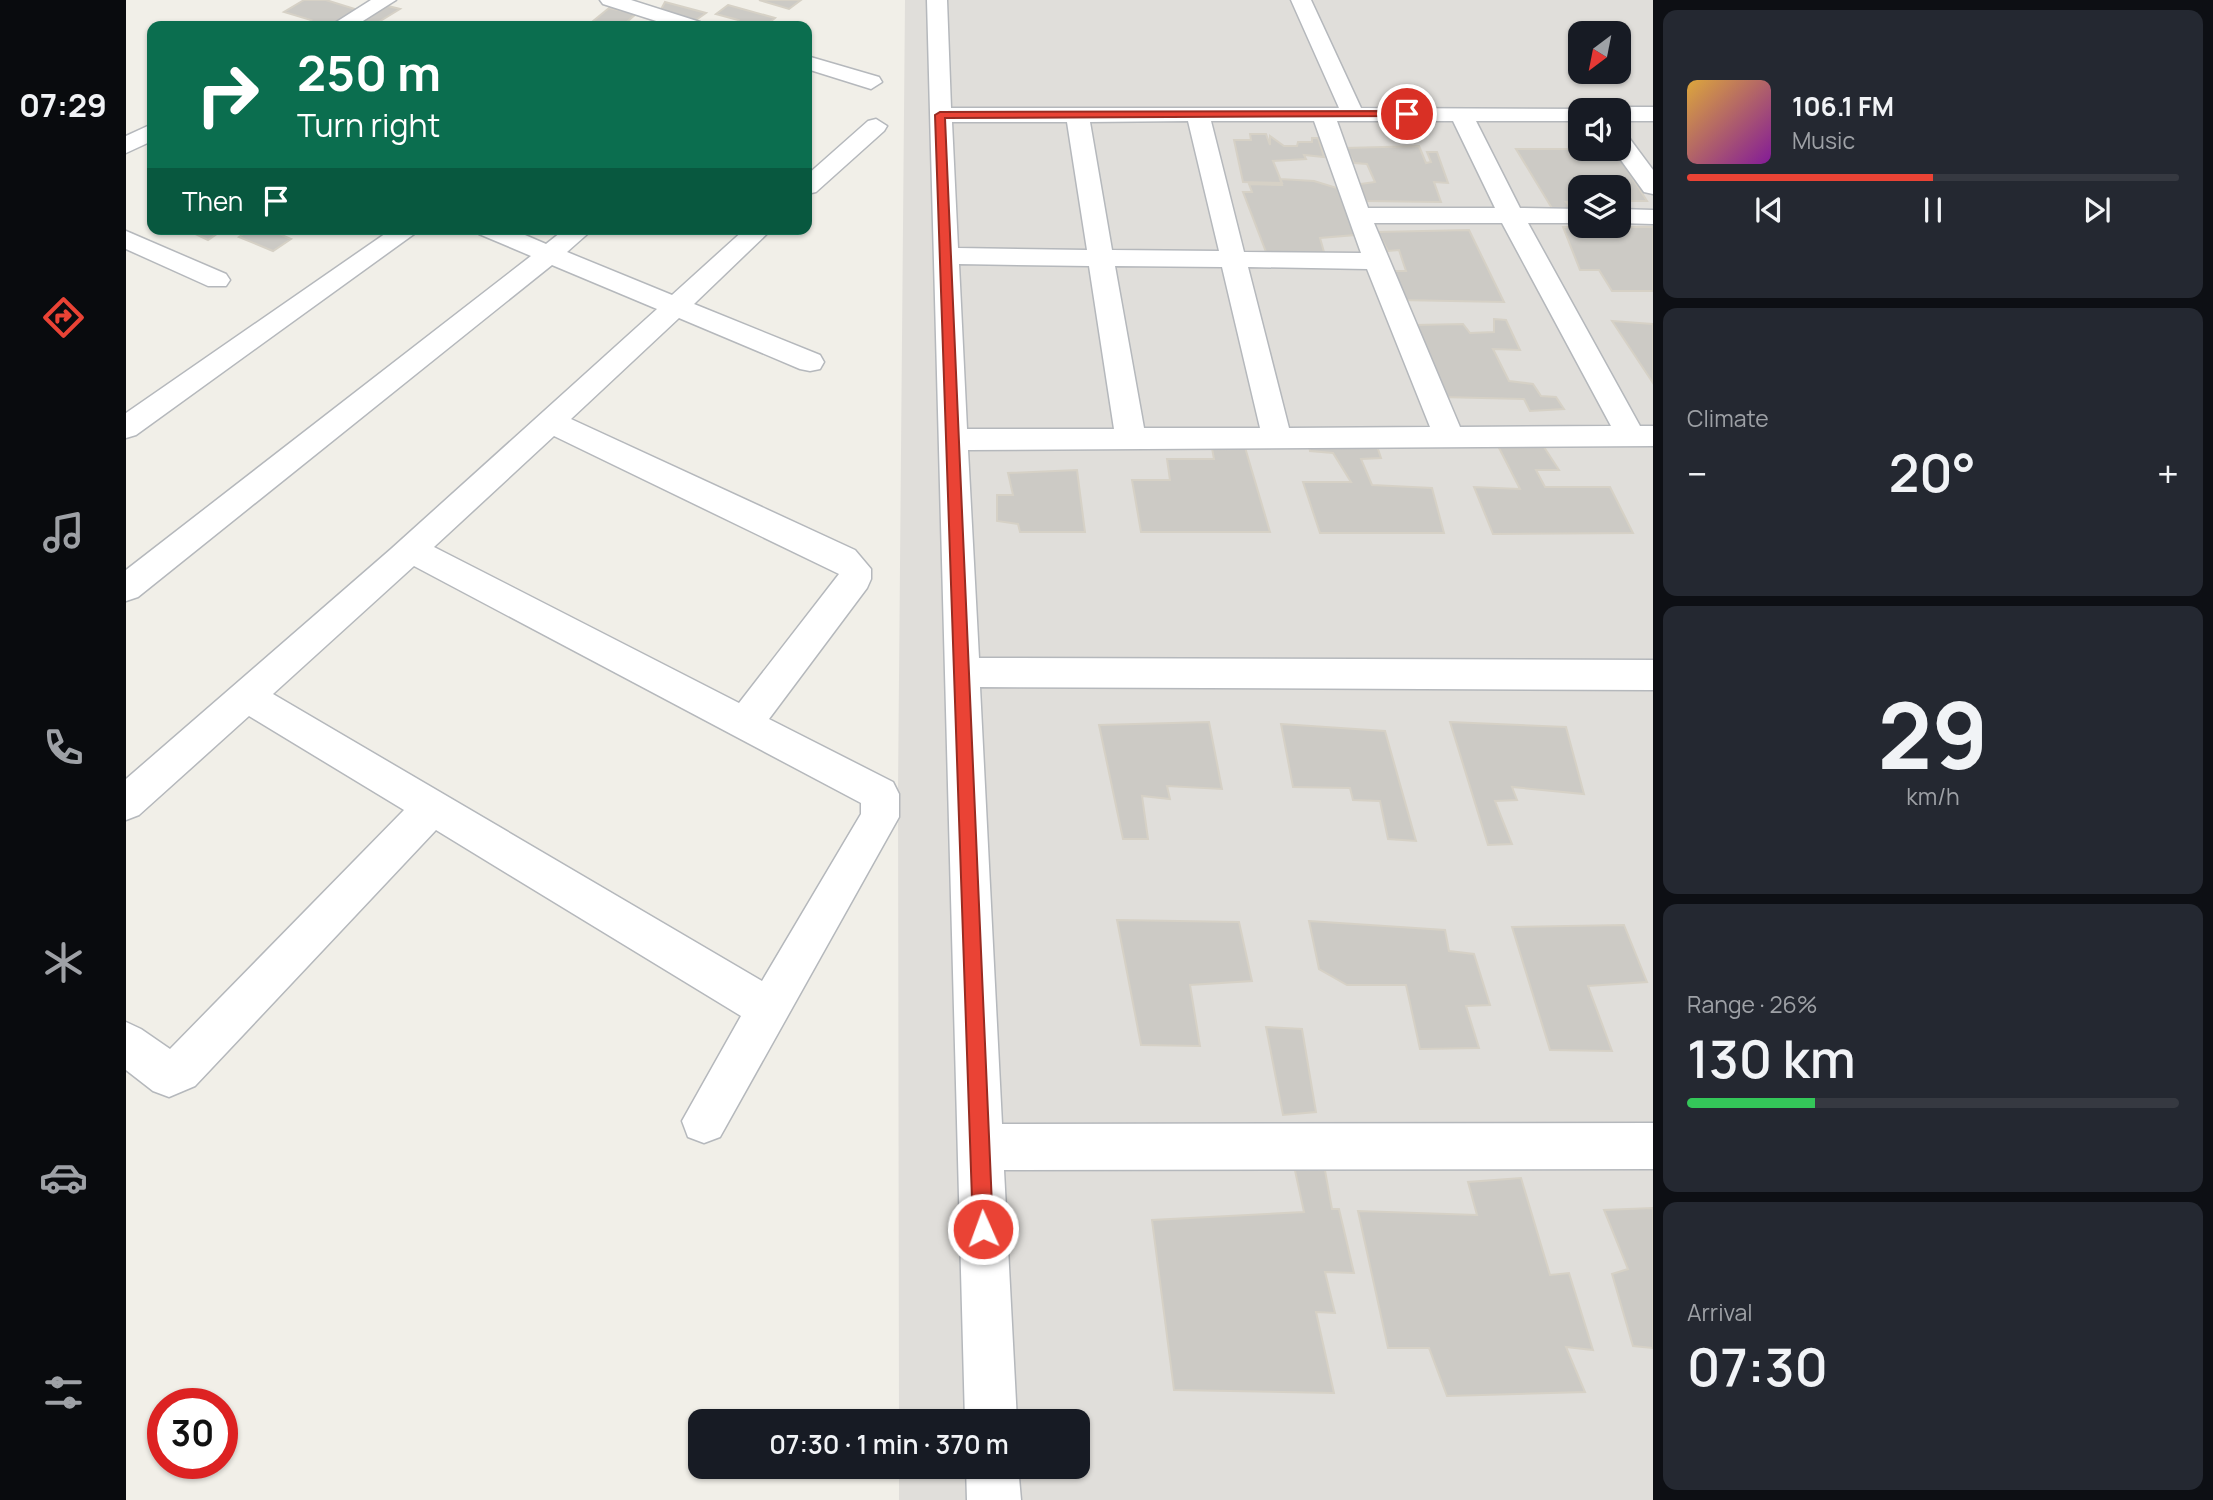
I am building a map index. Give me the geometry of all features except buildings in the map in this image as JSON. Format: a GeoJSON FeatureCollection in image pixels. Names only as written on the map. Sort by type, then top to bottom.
{"type":"FeatureCollection","features":[{"type":"Feature","properties":{"kind":"street"},"geometry":{"type":"LineString","coordinates":[[354,0],[380,4]]}},
{"type":"Feature","properties":{"kind":"street"},"geometry":{"type":"LineString","coordinates":[[610,0],[677,21]]}},
{"type":"Feature","properties":{"kind":"street"},"geometry":{"type":"LineString","coordinates":[[937,0],[990,1409]]}},
{"type":"Feature","properties":{"kind":"street"},"geometry":{"type":"LineString","coordinates":[[1301,0],[1353,114]]}},
{"type":"Feature","properties":{"kind":"street"},"geometry":{"type":"LineString","coordinates":[[349,21],[380,4]]}},
{"type":"Feature","properties":{"kind":"street"},"geometry":{"type":"LineString","coordinates":[[812,64],[871,82]]}},
{"type":"Feature","properties":{"kind":"street"},"geometry":{"type":"LineString","coordinates":[[1198,114],[1277,438]]}},
{"type":"Feature","properties":{"kind":"street"},"geometry":{"type":"LineString","coordinates":[[1323,114],[1358,215],[1449,437]]}},
{"type":"Feature","properties":{"kind":"street"},"geometry":{"type":"LineString","coordinates":[[1461,114],[1511,216],[1642,436]]}},
{"type":"Feature","properties":{"kind":"street"},"geometry":{"type":"LineString","coordinates":[[940,115],[1568,114]]}},
{"type":"Feature","properties":{"kind":"street"},"geometry":{"type":"LineString","coordinates":[[1631,114],[1653,114]]}},
{"type":"Feature","properties":{"kind":"street"},"geometry":{"type":"LineString","coordinates":[[1077,115],[1131,439]]}},
{"type":"Feature","properties":{"kind":"street"},"geometry":{"type":"LineString","coordinates":[[812,183],[876,126]]}},
{"type":"Feature","properties":{"kind":"street"},"geometry":{"type":"LineString","coordinates":[[126,146],[147,134]]}},
{"type":"Feature","properties":{"kind":"street"},"geometry":{"type":"LineString","coordinates":[[1631,157],[1653,187]]}},
{"type":"Feature","properties":{"kind":"street"},"geometry":{"type":"LineString","coordinates":[[1358,215],[1568,216]]}},
{"type":"Feature","properties":{"kind":"street"},"geometry":{"type":"LineString","coordinates":[[1631,216],[1653,217]]}},
{"type":"Feature","properties":{"kind":"street"},"geometry":{"type":"LineString","coordinates":[[126,428],[400,235]]}},
{"type":"Feature","properties":{"kind":"street"},"geometry":{"type":"LineString","coordinates":[[502,235],[810,362]]}},
{"type":"Feature","properties":{"kind":"street"},"geometry":{"type":"LineString","coordinates":[[126,588],[573,235]]}},
{"type":"Feature","properties":{"kind":"street"},"geometry":{"type":"LineString","coordinates":[[126,803],[411,550],[754,235]]}},
{"type":"Feature","properties":{"kind":"street"},"geometry":{"type":"LineString","coordinates":[[126,239],[217,280]]}},
{"type":"Feature","properties":{"kind":"street"},"geometry":{"type":"LineString","coordinates":[[945,256],[1377,261]]}},
{"type":"Feature","properties":{"kind":"street"},"geometry":{"type":"LineString","coordinates":[[551,422],[843,559],[855,569],[855,579],[744,723]]}},
{"type":"Feature","properties":{"kind":"street"},"geometry":{"type":"LineString","coordinates":[[952,440],[1642,436]]}},
{"type":"Feature","properties":{"kind":"street"},"geometry":{"type":"LineString","coordinates":[[411,550],[880,794],[880,817],[704,1121]]}},
{"type":"Feature","properties":{"kind":"street"},"geometry":{"type":"LineString","coordinates":[[961,672],[1653,675]]}},
{"type":"Feature","properties":{"kind":"street"},"geometry":{"type":"LineString","coordinates":[[247,695],[767,1008]]}},
{"type":"Feature","properties":{"kind":"street"},"geometry":{"type":"LineString","coordinates":[[126,1044],[159,1071],[169,1075],[180,1071],[432,807]]}},
{"type":"Feature","properties":{"kind":"street"},"geometry":{"type":"LineString","coordinates":[[980,1147],[1653,1146]]}},
{"type":"Feature","properties":{"kind":"street"},"geometry":{"type":"LineString","coordinates":[[993,1479],[994,1500]]}},
{"type":"Feature","properties":{"kind":"shaded area"},"geometry":{"type":"Polygon","coordinates":[[[905,0],[1653,0],[1653,1500],[899,1500],[899,1479],[1090,1479],[1090,1409],[899,1409],[898,791],[905,0]]]}},
{"type":"Feature","properties":{"kind":"route"},"geometry":{"type":"LineString","coordinates":[[983,1229],[940,115],[1407,114]]}}]}
